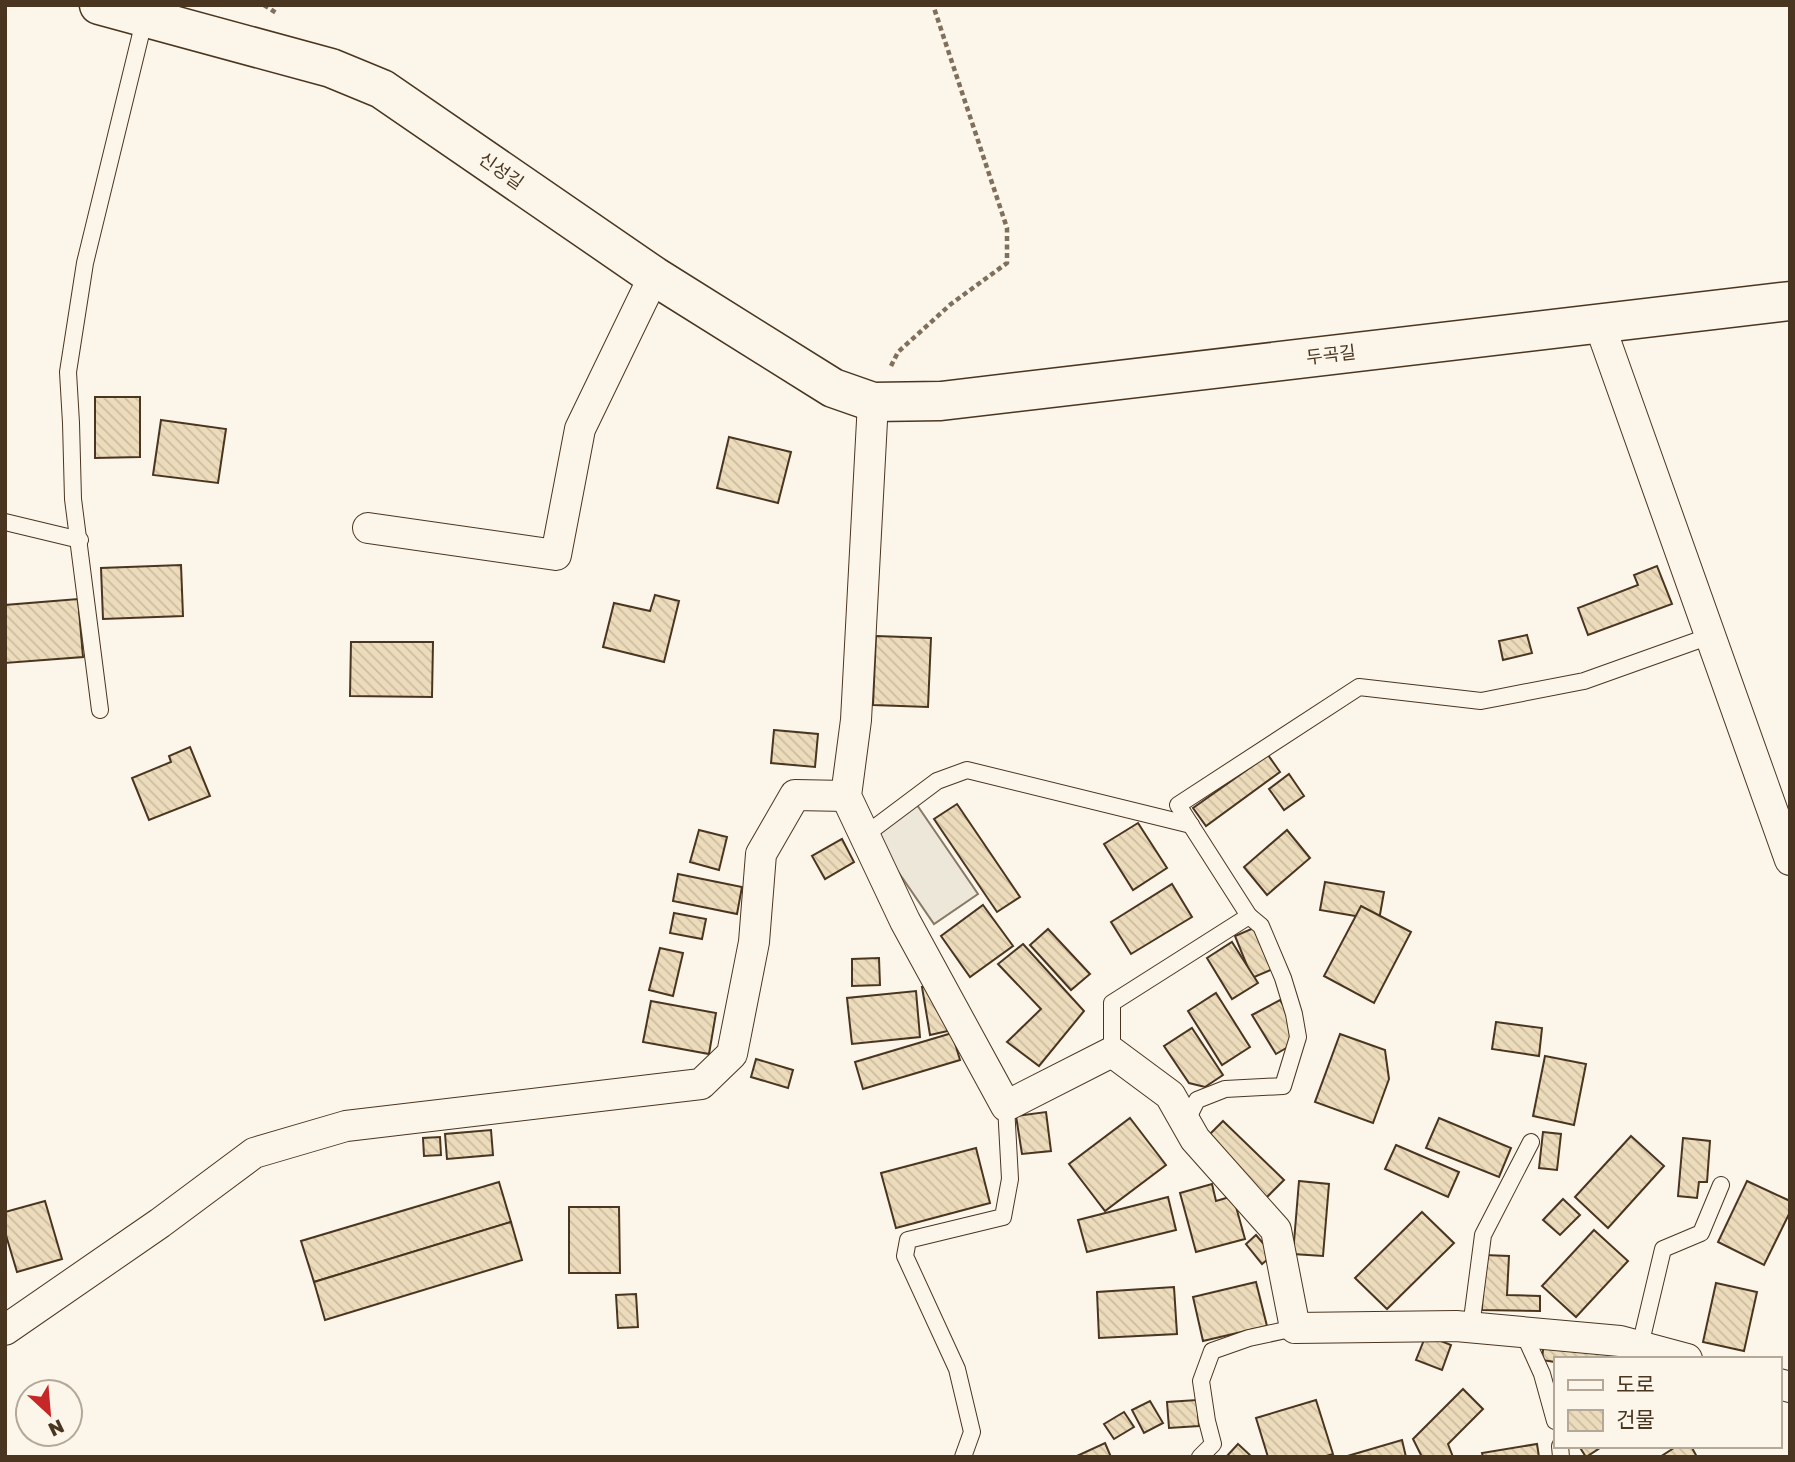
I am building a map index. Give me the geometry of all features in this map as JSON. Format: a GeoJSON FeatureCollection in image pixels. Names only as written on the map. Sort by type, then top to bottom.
{"type":"FeatureCollection","features":[{"type":"Feature","properties":{"kind":"street","name":"신성길"},"geometry":{"type":"LineString","coordinates":[[100,5],[331,68],[382,89],[654,276],[833,388],[873,402]]}},
{"type":"Feature","properties":{"kind":"street"},"geometry":{"type":"LineString","coordinates":[[369,528],[556,555],[580,429],[654,276]]}},
{"type":"Feature","properties":{"kind":"street","name":"두곡길"},"geometry":{"type":"LineString","coordinates":[[873,402],[941,401],[1790,301]]}},
{"type":"Feature","properties":{"kind":"street"},"geometry":{"type":"LineString","coordinates":[[1599,323],[1790,860]]}},
{"type":"Feature","properties":{"kind":"street"},"geometry":{"type":"LineString","coordinates":[[873,402],[856,720],[846,796],[905,921],[1006,1105],[1112,1052],[1170,1096],[1195,1139],[1276,1230],[1295,1328],[1471,1327],[1620,1340],[1680,1357]]}},
{"type":"Feature","properties":{"kind":"street"},"geometry":{"type":"LineString","coordinates":[[5,1330],[160,1223],[254,1153],[346,1126],[701,1084],[732,1054],[754,942],[761,854],[795,795],[846,796]]}},
{"type":"Feature","properties":{"kind":"lane"},"geometry":{"type":"LineString","coordinates":[[100,710],[74,499],[68,372],[85,263],[145,17]]}},
{"type":"Feature","properties":{"kind":"lane"},"geometry":{"type":"LineString","coordinates":[[5,522],[79,540]]}},
{"type":"Feature","properties":{"kind":"lane"},"geometry":{"type":"LineString","coordinates":[[1188,1127],[1190,1114],[1197,1100],[1225,1089],[1283,1086],[1298,1037],[1283,978],[1261,926],[1249,916],[1178,805],[1359,687],[1481,701],[1584,681],[1710,636]]}},
{"type":"Feature","properties":{"kind":"lane"},"geometry":{"type":"LineString","coordinates":[[865,835],[937,781],[967,770],[1191,825]]}},
{"type":"Feature","properties":{"kind":"lane"},"geometry":{"type":"LineString","coordinates":[[1112,1052],[1112,1003],[1249,916]]}},
{"type":"Feature","properties":{"kind":"lane"},"geometry":{"type":"LineString","coordinates":[[963,1457],[972,1432],[957,1368],[905,1255],[908,1240],[1003,1217],[1010,1179],[1006,1105]]}},
{"type":"Feature","properties":{"kind":"lane"},"geometry":{"type":"LineString","coordinates":[[1471,1327],[1483,1235],[1531,1142]]}},
{"type":"Feature","properties":{"kind":"lane"},"geometry":{"type":"LineString","coordinates":[[1640,1346],[1663,1249],[1701,1233],[1721,1185]]}},
{"type":"Feature","properties":{"kind":"lane"},"geometry":{"type":"LineString","coordinates":[[1200,1457],[1213,1444],[1201,1381],[1212,1350],[1249,1338],[1295,1328]]}},
{"type":"Feature","properties":{"kind":"lane"},"geometry":{"type":"LineString","coordinates":[[1523,1332],[1542,1374],[1554,1417]]}},
{"type":"Feature","properties":{"kind":"path"},"geometry":{"type":"LineString","coordinates":[[873,402],[898,352],[951,304],[1007,263],[1007,228],[933,5]]}},
{"type":"Feature","properties":{"kind":"shaded area"},"geometry":{"type":"Polygon","coordinates":[[[917,805],[978,894],[934,924],[873,835],[917,805]]]}},
{"type":"Feature","properties":{"kind":"building"},"geometry":{"type":"Polygon","coordinates":[[[95,397],[140,397],[140,457],[95,458],[95,397]]]}},
{"type":"Feature","properties":{"kind":"building"},"geometry":{"type":"Polygon","coordinates":[[[161,420],[226,429],[218,483],[153,475],[161,420]]]}},
{"type":"Feature","properties":{"kind":"building"},"geometry":{"type":"Polygon","coordinates":[[[729,437],[791,452],[778,503],[717,488],[729,437]]]}},
{"type":"Feature","properties":{"kind":"building"},"geometry":{"type":"Polygon","coordinates":[[[181,565],[183,616],[103,619],[101,568],[181,565]]]}},
{"type":"Feature","properties":{"kind":"building"},"geometry":{"type":"Polygon","coordinates":[[[1657,566],[1672,604],[1588,635],[1578,608],[1638,585],[1634,575],[1657,566]]]}},
{"type":"Feature","properties":{"kind":"building"},"geometry":{"type":"Polygon","coordinates":[[[655,595],[679,601],[664,662],[603,647],[614,603],[650,611],[655,595]]]}},
{"type":"Feature","properties":{"kind":"building"},"geometry":{"type":"Polygon","coordinates":[[[78,599],[83,657],[5,663],[5,605],[78,599]]]}},
{"type":"Feature","properties":{"kind":"building"},"geometry":{"type":"Polygon","coordinates":[[[1527,635],[1532,653],[1503,660],[1499,641],[1527,635]]]}},
{"type":"Feature","properties":{"kind":"building"},"geometry":{"type":"Polygon","coordinates":[[[876,636],[931,638],[928,707],[873,705],[876,636]]]}},
{"type":"Feature","properties":{"kind":"building"},"geometry":{"type":"Polygon","coordinates":[[[351,642],[433,642],[432,697],[350,696],[351,642]]]}},
{"type":"Feature","properties":{"kind":"building"},"geometry":{"type":"Polygon","coordinates":[[[774,730],[818,734],[815,767],[771,763],[774,730]]]}},
{"type":"Feature","properties":{"kind":"building"},"geometry":{"type":"Polygon","coordinates":[[[190,747],[210,796],[149,820],[132,778],[171,762],[169,756],[190,747]]]}},
{"type":"Feature","properties":{"kind":"building"},"geometry":{"type":"Polygon","coordinates":[[[1268,755],[1280,772],[1206,826],[1193,808],[1268,755]]]}},
{"type":"Feature","properties":{"kind":"building"},"geometry":{"type":"Polygon","coordinates":[[[1289,774],[1304,796],[1284,810],[1269,789],[1289,774]]]}},
{"type":"Feature","properties":{"kind":"building"},"geometry":{"type":"Polygon","coordinates":[[[957,804],[1020,897],[997,912],[934,819],[957,804]]]}},
{"type":"Feature","properties":{"kind":"building"},"geometry":{"type":"Polygon","coordinates":[[[1138,823],[1167,868],[1133,890],[1104,844],[1138,823]]]}},
{"type":"Feature","properties":{"kind":"building"},"geometry":{"type":"Polygon","coordinates":[[[699,830],[727,837],[719,870],[690,862],[699,830]]]}},
{"type":"Feature","properties":{"kind":"building"},"geometry":{"type":"Polygon","coordinates":[[[1287,830],[1310,858],[1267,895],[1244,867],[1287,830]]]}},
{"type":"Feature","properties":{"kind":"building"},"geometry":{"type":"Polygon","coordinates":[[[842,839],[854,862],[825,879],[812,856],[842,839]]]}},
{"type":"Feature","properties":{"kind":"building"},"geometry":{"type":"Polygon","coordinates":[[[678,874],[742,887],[737,914],[673,901],[678,874]]]}},
{"type":"Feature","properties":{"kind":"building"},"geometry":{"type":"Polygon","coordinates":[[[1325,882],[1384,892],[1379,920],[1320,910],[1325,882]]]}},
{"type":"Feature","properties":{"kind":"building"},"geometry":{"type":"Polygon","coordinates":[[[1172,884],[1192,917],[1131,954],[1111,922],[1172,884]]]}},
{"type":"Feature","properties":{"kind":"building"},"geometry":{"type":"Polygon","coordinates":[[[983,905],[1013,946],[970,977],[941,936],[983,905]]]}},
{"type":"Feature","properties":{"kind":"building"},"geometry":{"type":"Polygon","coordinates":[[[1361,906],[1411,932],[1374,1003],[1324,976],[1361,906]]]}},
{"type":"Feature","properties":{"kind":"building"},"geometry":{"type":"Polygon","coordinates":[[[674,913],[706,919],[702,939],[670,933],[674,913]]]}},
{"type":"Feature","properties":{"kind":"building"},"geometry":{"type":"Polygon","coordinates":[[[1256,927],[1273,969],[1252,978],[1235,936],[1256,927]]]}},
{"type":"Feature","properties":{"kind":"building"},"geometry":{"type":"Polygon","coordinates":[[[1048,929],[1090,974],[1071,990],[1030,945],[1048,929]]]}},
{"type":"Feature","properties":{"kind":"building"},"geometry":{"type":"Polygon","coordinates":[[[1232,942],[1258,983],[1232,999],[1207,958],[1232,942]]]}},
{"type":"Feature","properties":{"kind":"building"},"geometry":{"type":"Polygon","coordinates":[[[1023,944],[1084,1011],[1039,1066],[1007,1042],[1041,1009],[998,964],[1023,944]]]}},
{"type":"Feature","properties":{"kind":"building"},"geometry":{"type":"Polygon","coordinates":[[[660,948],[683,953],[673,996],[649,990],[660,948]]]}},
{"type":"Feature","properties":{"kind":"building"},"geometry":{"type":"Polygon","coordinates":[[[879,958],[880,985],[852,986],[852,959],[879,958]]]}},
{"type":"Feature","properties":{"kind":"building"},"geometry":{"type":"Polygon","coordinates":[[[922,987],[932,987],[952,1030],[930,1035],[922,987]]]}},
{"type":"Feature","properties":{"kind":"building"},"geometry":{"type":"Polygon","coordinates":[[[916,991],[920,1037],[852,1044],[847,998],[916,991]]]}},
{"type":"Feature","properties":{"kind":"building"},"geometry":{"type":"Polygon","coordinates":[[[1216,993],[1250,1047],[1222,1065],[1188,1011],[1216,993]]]}},
{"type":"Feature","properties":{"kind":"building"},"geometry":{"type":"Polygon","coordinates":[[[1280,1000],[1295,1025],[1293,1044],[1276,1054],[1252,1015],[1280,1000]]]}},
{"type":"Feature","properties":{"kind":"building"},"geometry":{"type":"Polygon","coordinates":[[[651,1001],[716,1013],[709,1054],[643,1042],[651,1001]]]}},
{"type":"Feature","properties":{"kind":"building"},"geometry":{"type":"Polygon","coordinates":[[[1496,1022],[1542,1028],[1539,1056],[1492,1049],[1496,1022]]]}},
{"type":"Feature","properties":{"kind":"building"},"geometry":{"type":"Polygon","coordinates":[[[1192,1028],[1223,1075],[1205,1087],[1189,1083],[1164,1046],[1192,1028]]]}},
{"type":"Feature","properties":{"kind":"building"},"geometry":{"type":"Polygon","coordinates":[[[952,1033],[960,1060],[863,1089],[855,1062],[952,1033]]]}},
{"type":"Feature","properties":{"kind":"building"},"geometry":{"type":"Polygon","coordinates":[[[1340,1034],[1385,1050],[1389,1079],[1373,1123],[1315,1102],[1340,1034]]]}},
{"type":"Feature","properties":{"kind":"building"},"geometry":{"type":"Polygon","coordinates":[[[1545,1056],[1586,1064],[1574,1125],[1533,1116],[1545,1056]]]}},
{"type":"Feature","properties":{"kind":"building"},"geometry":{"type":"Polygon","coordinates":[[[756,1059],[793,1070],[788,1088],[751,1077],[756,1059]]]}},
{"type":"Feature","properties":{"kind":"building"},"geometry":{"type":"Polygon","coordinates":[[[1046,1112],[1051,1151],[1022,1154],[1016,1116],[1046,1112]]]}},
{"type":"Feature","properties":{"kind":"building"},"geometry":{"type":"Polygon","coordinates":[[[1130,1118],[1166,1165],[1105,1211],[1069,1164],[1130,1118]]]}},
{"type":"Feature","properties":{"kind":"building"},"geometry":{"type":"Polygon","coordinates":[[[1439,1118],[1511,1148],[1499,1177],[1426,1148],[1439,1118]]]}},
{"type":"Feature","properties":{"kind":"building"},"geometry":{"type":"Polygon","coordinates":[[[1223,1121],[1284,1180],[1266,1198],[1206,1138],[1223,1121]]]}},
{"type":"Feature","properties":{"kind":"building"},"geometry":{"type":"Polygon","coordinates":[[[491,1130],[493,1155],[447,1159],[445,1134],[491,1130]]]}},
{"type":"Feature","properties":{"kind":"building"},"geometry":{"type":"Polygon","coordinates":[[[1543,1132],[1561,1134],[1557,1170],[1539,1168],[1543,1132]]]}},
{"type":"Feature","properties":{"kind":"building"},"geometry":{"type":"Polygon","coordinates":[[[1631,1136],[1664,1166],[1608,1228],[1575,1197],[1631,1136]]]}},
{"type":"Feature","properties":{"kind":"building"},"geometry":{"type":"Polygon","coordinates":[[[440,1137],[441,1155],[424,1156],[423,1138],[440,1137]]]}},
{"type":"Feature","properties":{"kind":"building"},"geometry":{"type":"Polygon","coordinates":[[[1683,1138],[1710,1141],[1707,1182],[1699,1182],[1697,1198],[1678,1196],[1683,1138]]]}},
{"type":"Feature","properties":{"kind":"building"},"geometry":{"type":"Polygon","coordinates":[[[1396,1145],[1459,1172],[1448,1197],[1385,1169],[1396,1145]]]}},
{"type":"Feature","properties":{"kind":"building"},"geometry":{"type":"Polygon","coordinates":[[[976,1148],[990,1203],[896,1228],[881,1173],[976,1148]]]}},
{"type":"Feature","properties":{"kind":"building"},"geometry":{"type":"Polygon","coordinates":[[[1299,1181],[1329,1184],[1323,1256],[1293,1254],[1299,1181]]]}},
{"type":"Feature","properties":{"kind":"building"},"geometry":{"type":"Polygon","coordinates":[[[1747,1181],[1790,1201],[1790,1212],[1764,1265],[1718,1242],[1747,1181]]]}},
{"type":"Feature","properties":{"kind":"building"},"geometry":{"type":"Polygon","coordinates":[[[499,1182],[511,1222],[314,1282],[301,1241],[499,1182]]]}},
{"type":"Feature","properties":{"kind":"building"},"geometry":{"type":"Polygon","coordinates":[[[1212,1184],[1216,1201],[1233,1196],[1245,1239],[1196,1252],[1180,1193],[1212,1184]]]}},
{"type":"Feature","properties":{"kind":"building"},"geometry":{"type":"Polygon","coordinates":[[[1168,1197],[1176,1230],[1087,1252],[1078,1220],[1168,1197]]]}},
{"type":"Feature","properties":{"kind":"building"},"geometry":{"type":"Polygon","coordinates":[[[1563,1199],[1580,1215],[1560,1235],[1543,1220],[1563,1199]]]}},
{"type":"Feature","properties":{"kind":"building"},"geometry":{"type":"Polygon","coordinates":[[[45,1201],[62,1259],[17,1272],[5,1232],[5,1212],[45,1201]]]}},
{"type":"Feature","properties":{"kind":"building"},"geometry":{"type":"Polygon","coordinates":[[[569,1207],[619,1207],[620,1273],[569,1273],[569,1207]]]}},
{"type":"Feature","properties":{"kind":"building"},"geometry":{"type":"Polygon","coordinates":[[[1422,1212],[1454,1243],[1387,1309],[1355,1278],[1422,1212]]]}},
{"type":"Feature","properties":{"kind":"building"},"geometry":{"type":"Polygon","coordinates":[[[511,1222],[522,1260],[325,1320],[314,1282],[511,1222]]]}},
{"type":"Feature","properties":{"kind":"building"},"geometry":{"type":"Polygon","coordinates":[[[1594,1230],[1628,1261],[1576,1317],[1542,1286],[1594,1230]]]}},
{"type":"Feature","properties":{"kind":"building"},"geometry":{"type":"Polygon","coordinates":[[[1256,1235],[1273,1255],[1262,1264],[1246,1244],[1256,1235]]]}},
{"type":"Feature","properties":{"kind":"building"},"geometry":{"type":"Polygon","coordinates":[[[1484,1255],[1509,1256],[1507,1295],[1540,1296],[1540,1311],[1482,1310],[1484,1255]]]}},
{"type":"Feature","properties":{"kind":"building"},"geometry":{"type":"Polygon","coordinates":[[[1256,1282],[1267,1326],[1203,1341],[1193,1297],[1256,1282]]]}},
{"type":"Feature","properties":{"kind":"building"},"geometry":{"type":"Polygon","coordinates":[[[1716,1283],[1757,1292],[1744,1351],[1703,1342],[1716,1283]]]}},
{"type":"Feature","properties":{"kind":"building"},"geometry":{"type":"Polygon","coordinates":[[[1174,1287],[1177,1334],[1099,1338],[1097,1292],[1174,1287]]]}},
{"type":"Feature","properties":{"kind":"building"},"geometry":{"type":"Polygon","coordinates":[[[636,1294],[638,1327],[618,1328],[616,1295],[636,1294]]]}},
{"type":"Feature","properties":{"kind":"building"},"geometry":{"type":"Polygon","coordinates":[[[1426,1335],[1451,1345],[1442,1370],[1416,1360],[1426,1335]]]}},
{"type":"Feature","properties":{"kind":"building"},"geometry":{"type":"Polygon","coordinates":[[[1544,1340],[1615,1347],[1614,1357],[1554,1357],[1554,1362],[1542,1360],[1544,1340]]]}},
{"type":"Feature","properties":{"kind":"building"},"geometry":{"type":"Polygon","coordinates":[[[1463,1389],[1483,1409],[1448,1444],[1453,1457],[1422,1457],[1413,1439],[1463,1389]]]}},
{"type":"Feature","properties":{"kind":"building"},"geometry":{"type":"Polygon","coordinates":[[[1197,1400],[1199,1426],[1169,1428],[1167,1402],[1197,1400]]]}},
{"type":"Feature","properties":{"kind":"building"},"geometry":{"type":"Polygon","coordinates":[[[1316,1400],[1333,1454],[1323,1457],[1268,1457],[1256,1418],[1316,1400]]]}},
{"type":"Feature","properties":{"kind":"building"},"geometry":{"type":"Polygon","coordinates":[[[1150,1401],[1163,1423],[1144,1433],[1132,1410],[1150,1401]]]}},
{"type":"Feature","properties":{"kind":"building"},"geometry":{"type":"Polygon","coordinates":[[[1124,1412],[1134,1427],[1114,1439],[1104,1424],[1124,1412]]]}},
{"type":"Feature","properties":{"kind":"building"},"geometry":{"type":"Polygon","coordinates":[[[1402,1440],[1406,1457],[1344,1457],[1402,1440]]]}},
{"type":"Feature","properties":{"kind":"building"},"geometry":{"type":"Polygon","coordinates":[[[1105,1443],[1111,1457],[1077,1457],[1077,1456],[1105,1443]]]}},
{"type":"Feature","properties":{"kind":"building"},"geometry":{"type":"Polygon","coordinates":[[[1238,1444],[1252,1457],[1226,1457],[1238,1444]]]}},
{"type":"Feature","properties":{"kind":"building"},"geometry":{"type":"Polygon","coordinates":[[[1537,1444],[1539,1457],[1483,1457],[1482,1453],[1537,1444]]]}},
{"type":"Feature","properties":{"kind":"building"},"geometry":{"type":"Polygon","coordinates":[[[1580,1448],[1600,1448],[1586,1457],[1580,1448]]]}},
{"type":"Feature","properties":{"kind":"building"},"geometry":{"type":"Polygon","coordinates":[[[1674,1448],[1692,1448],[1697,1457],[1660,1457],[1674,1448]]]}}]}
